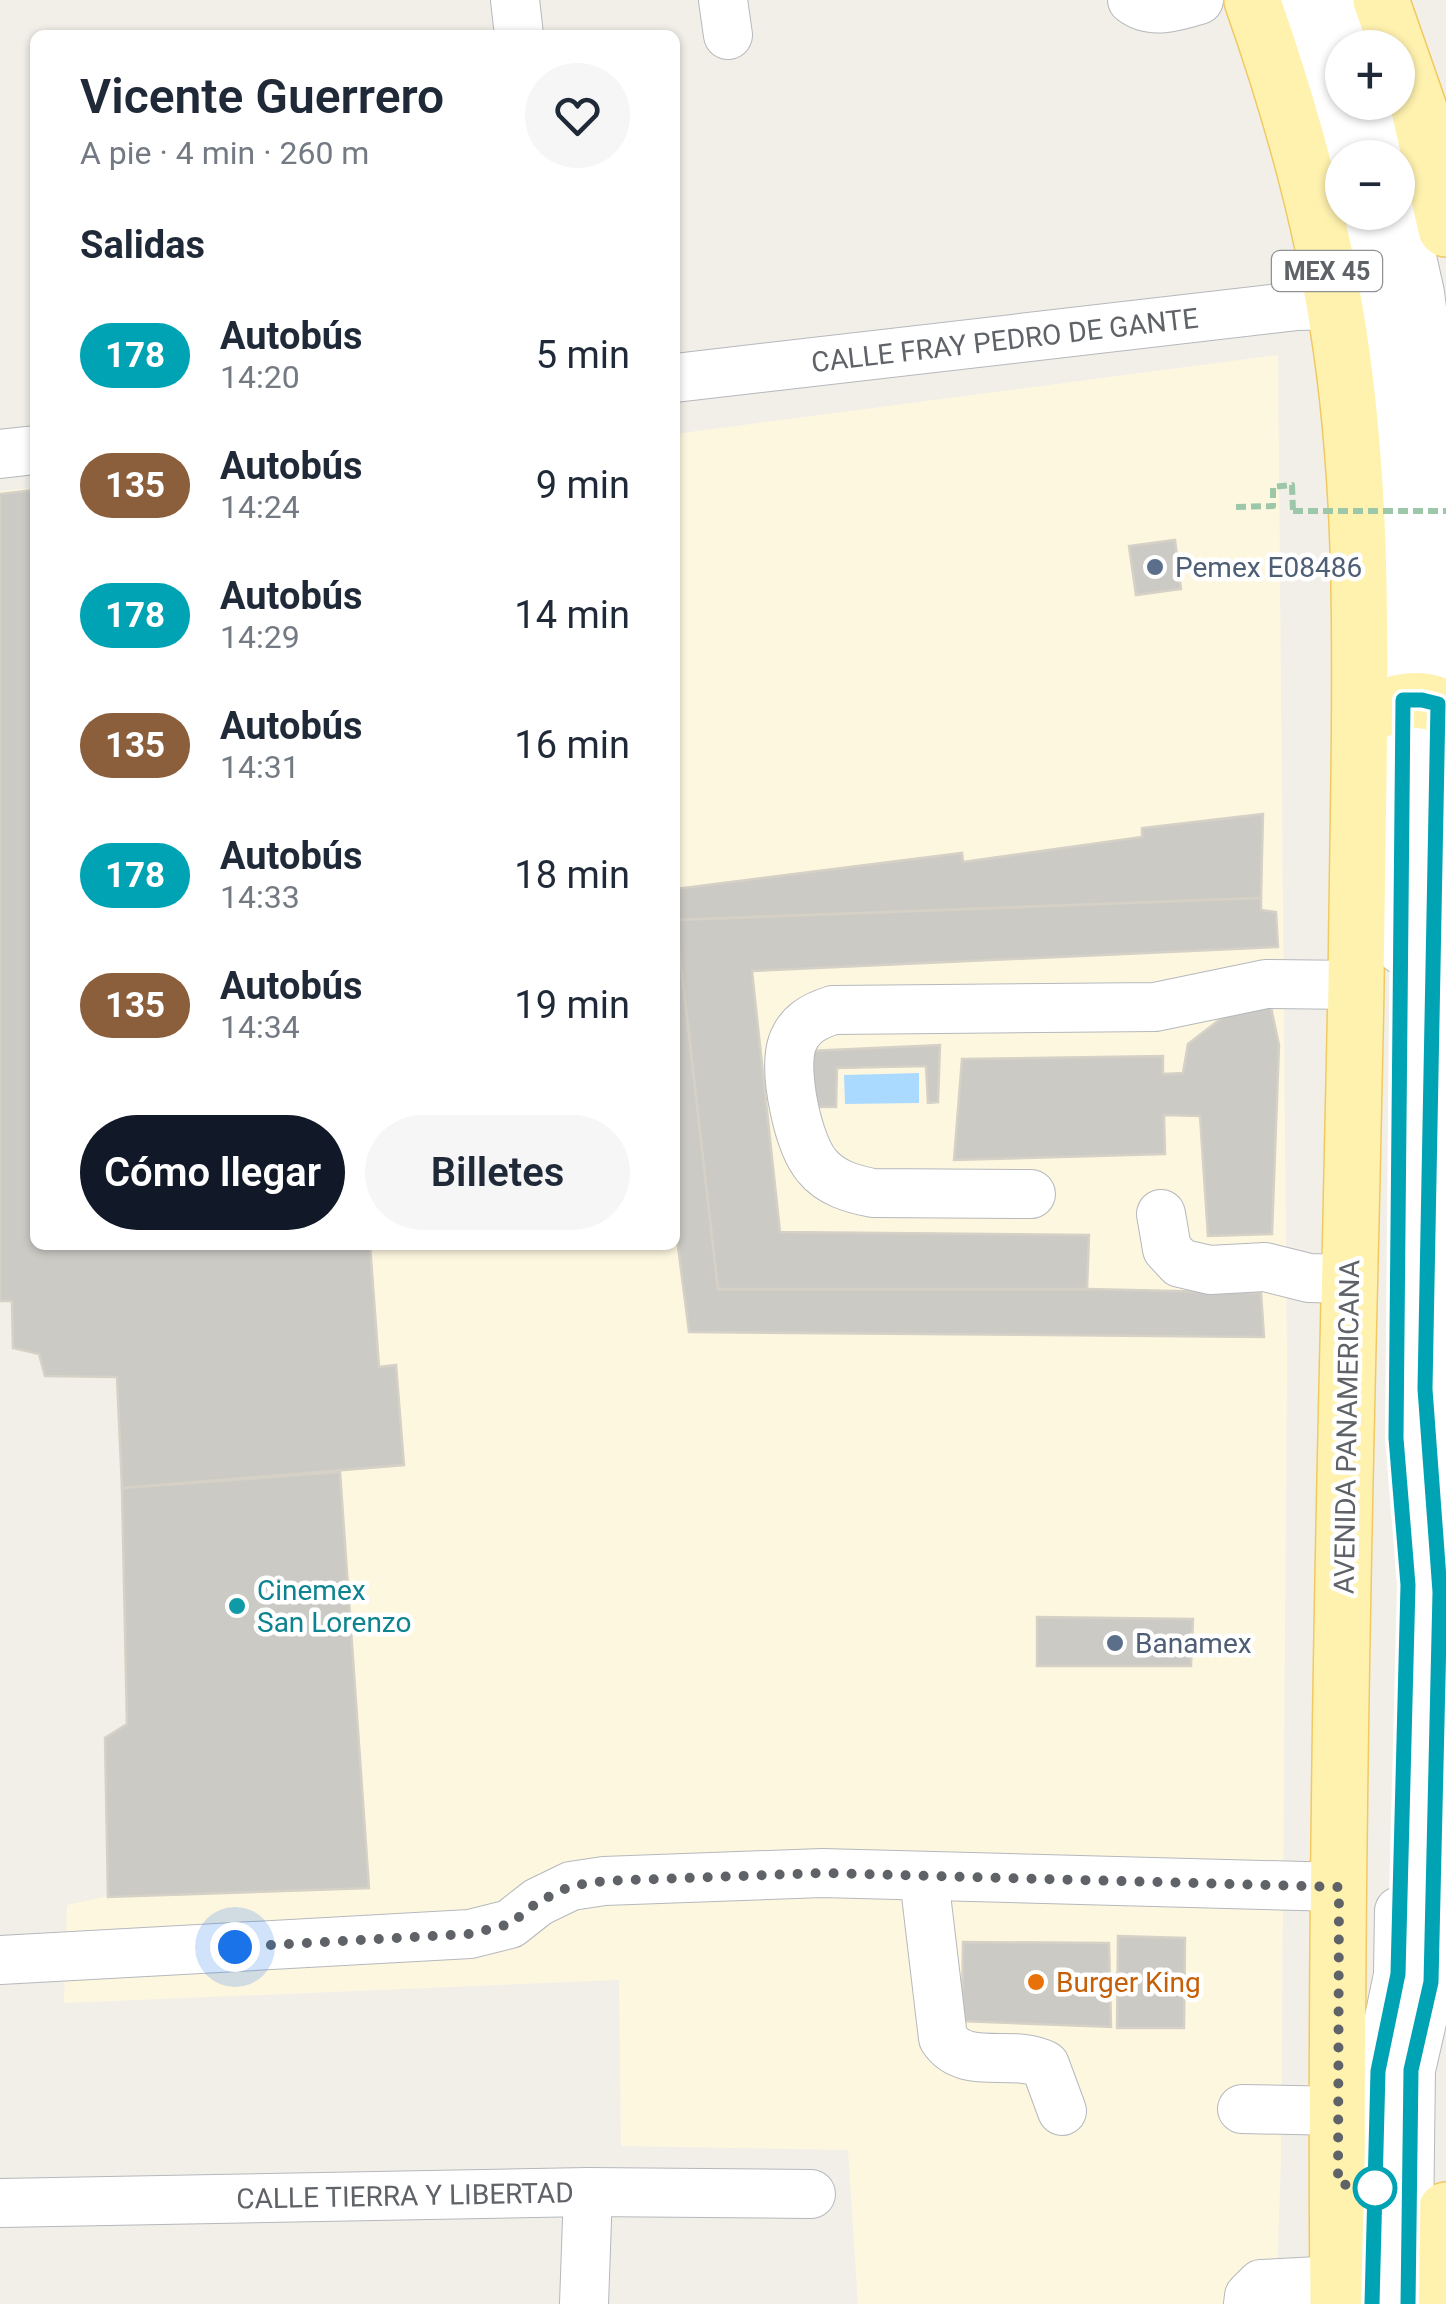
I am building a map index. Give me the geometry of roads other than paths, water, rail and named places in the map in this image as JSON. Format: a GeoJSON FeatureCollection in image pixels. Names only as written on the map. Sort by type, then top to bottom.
{"type":"FeatureCollection","features":[{"type":"Feature","properties":{"kind":"main road","name":"MEX 45"},"geometry":{"type":"LineString","coordinates":[[1252,0],[1283,88],[1335,305]]}},
{"type":"Feature","properties":{"kind":"main road"},"geometry":{"type":"LineString","coordinates":[[1381,0],[1418,109],[1446,229]]}},
{"type":"Feature","properties":{"kind":"main road","name":"AVENIDA PANAMERICANA"},"geometry":{"type":"LineString","coordinates":[[1335,305],[1349,421],[1357,550],[1412,708],[1357,984],[1339,1887],[1338,2111],[1349,2296]]}},
{"type":"Feature","properties":{"kind":"main road"},"geometry":{"type":"LineString","coordinates":[[1444,2304],[1446,2210]]}},
{"type":"Feature","properties":{"kind":"street"},"geometry":{"type":"LineString","coordinates":[[515,0],[518,30]]}},
{"type":"Feature","properties":{"kind":"street"},"geometry":{"type":"LineString","coordinates":[[1132,0],[1144,9],[1199,0]]}},
{"type":"Feature","properties":{"kind":"street"},"geometry":{"type":"LineString","coordinates":[[1297,0],[1339,140]]}},
{"type":"Feature","properties":{"kind":"street"},"geometry":{"type":"LineString","coordinates":[[1337,0],[1347,30]]}},
{"type":"Feature","properties":{"kind":"street"},"geometry":{"type":"LineString","coordinates":[[1363,230],[1388,352],[1403,475],[1412,708],[1425,1389],[1440,1592],[1431,1982],[1411,2070],[1408,2304]]}},
{"type":"Feature","properties":{"kind":"street"},"geometry":{"type":"LineString","coordinates":[[1248,2304],[1249,2296],[1261,2284],[1349,2296],[1378,2071],[1398,1974],[1408,1585],[1396,1438],[1412,708],[1442,530],[1436,417],[1420,293],[1406,230]]}},
{"type":"Feature","properties":{"kind":"street","name":"CALLE FRAY PEDRO DE GANTE"},"geometry":{"type":"LineString","coordinates":[[680,377],[1297,306],[1335,305]]}},
{"type":"Feature","properties":{"kind":"street"},"geometry":{"type":"LineString","coordinates":[[0,454],[30,451]]}},
{"type":"Feature","properties":{"kind":"street"},"geometry":{"type":"LineString","coordinates":[[1031,1194],[873,1193],[850,1188],[829,1177],[816,1165],[797,1121],[790,1068],[792,1045],[802,1026],[814,1016],[832,1010],[1155,1007],[1266,984],[1357,984]]}},
{"type":"Feature","properties":{"kind":"street"},"geometry":{"type":"LineString","coordinates":[[1162,1214],[1167,1249],[1180,1263],[1210,1270],[1265,1267],[1309,1278],[1350,1279]]}},
{"type":"Feature","properties":{"kind":"street"},"geometry":{"type":"LineString","coordinates":[[0,1960],[470,1934],[510,1924],[538,1902],[571,1886],[604,1881],[822,1873],[1339,1887]]}},
{"type":"Feature","properties":{"kind":"street"},"geometry":{"type":"LineString","coordinates":[[924,1878],[943,2038],[952,2051],[967,2056],[1031,2058],[1045,2065],[1062,2111]]}},
{"type":"Feature","properties":{"kind":"street"},"geometry":{"type":"LineString","coordinates":[[1242,2109],[1338,2111]]}},
{"type":"Feature","properties":{"kind":"street"},"geometry":{"type":"LineString","coordinates":[[584,2304],[588,2192]]}},
{"type":"Feature","properties":{"kind":"street","name":"CALLE TIERRA Y LIBERTAD"},"geometry":{"type":"LineString","coordinates":[[0,2203],[588,2192],[811,2194]]}},
{"type":"Feature","properties":{"kind":"water"},"geometry":{"type":"Polygon","coordinates":[[[919,1073],[919,1103],[845,1104],[844,1075],[919,1073]]]}},
{"type":"Feature","properties":{"kind":"place","name":"Pemex E08486"},"geometry":{"type":"Point","coordinates":[1155,567]}},
{"type":"Feature","properties":{"kind":"place","name":"Cinemex San Lorenzo"},"geometry":{"type":"Point","coordinates":[237,1606]}},
{"type":"Feature","properties":{"kind":"place","name":"Banamex"},"geometry":{"type":"Point","coordinates":[1115,1643]}},
{"type":"Feature","properties":{"kind":"place","name":"Burger King"},"geometry":{"type":"Point","coordinates":[1036,1982]}}]}
